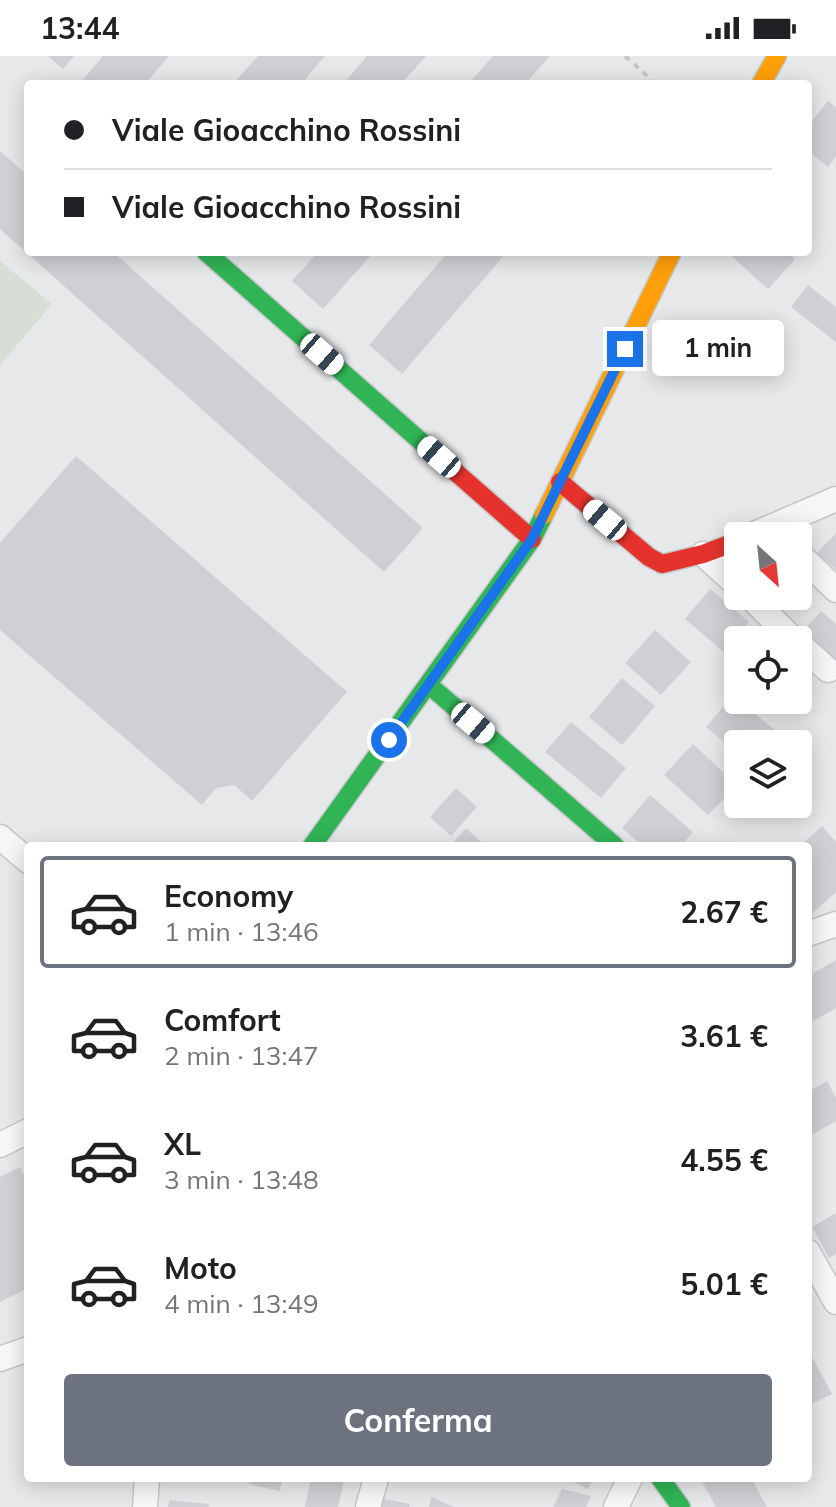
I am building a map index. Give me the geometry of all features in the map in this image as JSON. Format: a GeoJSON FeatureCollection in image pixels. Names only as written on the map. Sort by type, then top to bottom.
{"type":"FeatureCollection","features":[{"type":"Feature","properties":{"kind":"street"},"geometry":{"type":"LineString","coordinates":[[763,80],[777,56]]}},
{"type":"Feature","properties":{"kind":"street"},"geometry":{"type":"LineString","coordinates":[[211,256],[532,539]]}},
{"type":"Feature","properties":{"kind":"street"},"geometry":{"type":"LineString","coordinates":[[315,842],[532,539],[670,256]]}},
{"type":"Feature","properties":{"kind":"street"},"geometry":{"type":"LineString","coordinates":[[560,482],[649,557],[662,564],[724,546]]}},
{"type":"Feature","properties":{"kind":"street"},"geometry":{"type":"LineString","coordinates":[[789,522],[836,499]]}},
{"type":"Feature","properties":{"kind":"street"},"geometry":{"type":"LineString","coordinates":[[703,554],[724,573]]}},
{"type":"Feature","properties":{"kind":"street"},"geometry":{"type":"LineString","coordinates":[[812,567],[836,590]]}},
{"type":"Feature","properties":{"kind":"street"},"geometry":{"type":"LineString","coordinates":[[763,610],[780,626]]}},
{"type":"Feature","properties":{"kind":"street"},"geometry":{"type":"LineString","coordinates":[[812,656],[828,670]]}},
{"type":"Feature","properties":{"kind":"street"},"geometry":{"type":"LineString","coordinates":[[429,685],[610,842]]}},
{"type":"Feature","properties":{"kind":"street"},"geometry":{"type":"LineString","coordinates":[[0,837],[24,858]]}},
{"type":"Feature","properties":{"kind":"street"},"geometry":{"type":"LineString","coordinates":[[812,933],[836,924]]}},
{"type":"Feature","properties":{"kind":"street"},"geometry":{"type":"LineString","coordinates":[[0,1145],[24,1133]]}},
{"type":"Feature","properties":{"kind":"street"},"geometry":{"type":"LineString","coordinates":[[812,1259],[836,1302]]}},
{"type":"Feature","properties":{"kind":"street"},"geometry":{"type":"LineString","coordinates":[[0,1359],[24,1350]]}},
{"type":"Feature","properties":{"kind":"street"},"geometry":{"type":"LineString","coordinates":[[145,1507],[147,1482]]}},
{"type":"Feature","properties":{"kind":"street"},"geometry":{"type":"LineString","coordinates":[[368,1507],[375,1482]]}},
{"type":"Feature","properties":{"kind":"street"},"geometry":{"type":"LineString","coordinates":[[616,1507],[628,1482]]}},
{"type":"Feature","properties":{"kind":"street"},"geometry":{"type":"LineString","coordinates":[[663,1482],[681,1507]]}},
{"type":"Feature","properties":{"kind":"path"},"geometry":{"type":"LineString","coordinates":[[625,56],[652,80]]}},
{"type":"Feature","properties":{"kind":"shaded area"},"geometry":{"type":"Polygon","coordinates":[[[0,261],[52,304],[0,365],[0,261]]]}},
{"type":"Feature","properties":{"kind":"building"},"geometry":{"type":"Polygon","coordinates":[[[48,56],[74,56],[63,69],[48,56]]]}},
{"type":"Feature","properties":{"kind":"building"},"geometry":{"type":"Polygon","coordinates":[[[103,56],[169,56],[148,80],[82,80],[103,56]]]}},
{"type":"Feature","properties":{"kind":"building"},"geometry":{"type":"Polygon","coordinates":[[[258,56],[325,56],[304,80],[237,80],[258,56]]]}},
{"type":"Feature","properties":{"kind":"building"},"geometry":{"type":"Polygon","coordinates":[[[367,56],[426,56],[405,80],[346,80],[367,56]]]}},
{"type":"Feature","properties":{"kind":"building"},"geometry":{"type":"Polygon","coordinates":[[[493,56],[550,56],[529,80],[472,80],[493,56]]]}},
{"type":"Feature","properties":{"kind":"building"},"geometry":{"type":"Polygon","coordinates":[[[828,101],[836,107],[836,156],[828,167],[812,154],[812,121],[828,101]]]}},
{"type":"Feature","properties":{"kind":"building"},"geometry":{"type":"Polygon","coordinates":[[[0,151],[24,172],[24,250],[0,229],[0,151]]]}},
{"type":"Feature","properties":{"kind":"building"},"geometry":{"type":"Polygon","coordinates":[[[30,256],[117,256],[423,528],[384,572],[30,256]]]}},
{"type":"Feature","properties":{"kind":"building"},"geometry":{"type":"Polygon","coordinates":[[[314,256],[370,256],[323,309],[292,281],[314,256]]]}},
{"type":"Feature","properties":{"kind":"building"},"geometry":{"type":"Polygon","coordinates":[[[445,256],[504,256],[402,374],[369,345],[445,256]]]}},
{"type":"Feature","properties":{"kind":"building"},"geometry":{"type":"Polygon","coordinates":[[[731,256],[792,256],[795,259],[768,289],[731,256]]]}},
{"type":"Feature","properties":{"kind":"building"},"geometry":{"type":"Polygon","coordinates":[[[808,285],[836,307],[836,342],[791,307],[808,285]]]}},
{"type":"Feature","properties":{"kind":"building"},"geometry":{"type":"Polygon","coordinates":[[[76,456],[347,692],[252,801],[234,785],[216,788],[202,805],[0,630],[0,543],[76,456]]]}},
{"type":"Feature","properties":{"kind":"building"},"geometry":{"type":"Polygon","coordinates":[[[836,533],[836,570],[817,553],[836,533]]]}},
{"type":"Feature","properties":{"kind":"building"},"geometry":{"type":"Polygon","coordinates":[[[710,589],[724,601],[724,610],[735,610],[749,622],[746,626],[724,626],[724,652],[685,619],[710,589]]]}},
{"type":"Feature","properties":{"kind":"building"},"geometry":{"type":"Polygon","coordinates":[[[821,611],[836,624],[836,675],[812,655],[812,626],[808,626],[821,611]]]}},
{"type":"Feature","properties":{"kind":"building"},"geometry":{"type":"Polygon","coordinates":[[[655,630],[691,662],[661,695],[625,663],[655,630]]]}},
{"type":"Feature","properties":{"kind":"building"},"geometry":{"type":"Polygon","coordinates":[[[622,678],[655,706],[622,745],[589,717],[622,678]]]}},
{"type":"Feature","properties":{"kind":"building"},"geometry":{"type":"Polygon","coordinates":[[[724,706],[724,714],[755,714],[775,730],[724,730],[724,742],[706,727],[724,706]]]}},
{"type":"Feature","properties":{"kind":"building"},"geometry":{"type":"Polygon","coordinates":[[[571,722],[626,768],[601,798],[545,752],[571,722]]]}},
{"type":"Feature","properties":{"kind":"building"},"geometry":{"type":"Polygon","coordinates":[[[693,744],[724,773],[724,798],[708,815],[664,775],[693,744]]]}},
{"type":"Feature","properties":{"kind":"building"},"geometry":{"type":"Polygon","coordinates":[[[456,788],[477,807],[451,836],[430,817],[456,788]]]}},
{"type":"Feature","properties":{"kind":"building"},"geometry":{"type":"Polygon","coordinates":[[[650,795],[693,832],[684,842],[638,842],[622,828],[650,795]]]}},
{"type":"Feature","properties":{"kind":"building"},"geometry":{"type":"Polygon","coordinates":[[[822,826],[836,842],[836,892],[812,913],[812,842],[804,842],[822,826]]]}},
{"type":"Feature","properties":{"kind":"building"},"geometry":{"type":"Polygon","coordinates":[[[466,828],[481,842],[454,842],[466,828]]]}},
{"type":"Feature","properties":{"kind":"building"},"geometry":{"type":"Polygon","coordinates":[[[836,960],[836,1008],[812,1022],[812,974],[836,960]]]}},
{"type":"Feature","properties":{"kind":"building"},"geometry":{"type":"Polygon","coordinates":[[[827,1081],[836,1098],[836,1121],[812,1135],[812,1090],[827,1081]]]}},
{"type":"Feature","properties":{"kind":"building"},"geometry":{"type":"Polygon","coordinates":[[[20,1167],[24,1176],[24,1290],[0,1302],[0,1177],[20,1167]]]}},
{"type":"Feature","properties":{"kind":"building"},"geometry":{"type":"Polygon","coordinates":[[[836,1213],[836,1254],[829,1258],[812,1227],[836,1213]]]}},
{"type":"Feature","properties":{"kind":"building"},"geometry":{"type":"Polygon","coordinates":[[[812,1356],[832,1394],[812,1404],[812,1356]]]}},
{"type":"Feature","properties":{"kind":"building"},"geometry":{"type":"Polygon","coordinates":[[[249,1482],[281,1482],[280,1491],[249,1482]]]}},
{"type":"Feature","properties":{"kind":"building"},"geometry":{"type":"Polygon","coordinates":[[[310,1482],[344,1482],[338,1507],[305,1507],[310,1482]]]}},
{"type":"Feature","properties":{"kind":"building"},"geometry":{"type":"Polygon","coordinates":[[[573,1482],[592,1482],[588,1489],[573,1482]]]}},
{"type":"Feature","properties":{"kind":"building"},"geometry":{"type":"Polygon","coordinates":[[[702,1482],[753,1482],[767,1507],[716,1507],[702,1482]]]}},
{"type":"Feature","properties":{"kind":"building"},"geometry":{"type":"Polygon","coordinates":[[[562,1489],[591,1496],[586,1507],[553,1507],[562,1489]]]}},
{"type":"Feature","properties":{"kind":"building"},"geometry":{"type":"Polygon","coordinates":[[[431,1497],[454,1507],[429,1507],[431,1497]]]}},
{"type":"Feature","properties":{"kind":"building"},"geometry":{"type":"Polygon","coordinates":[[[380,1498],[410,1504],[409,1507],[377,1507],[380,1498]]]}},
{"type":"Feature","properties":{"kind":"building"},"geometry":{"type":"Polygon","coordinates":[[[169,1500],[209,1504],[208,1507],[168,1507],[169,1500]]]}},
{"type":"Feature","properties":{"kind":"traffic: fast"},"geometry":{"type":"LineString","coordinates":[[211,256],[443,461]]}},
{"type":"Feature","properties":{"kind":"traffic: fast"},"geometry":{"type":"LineString","coordinates":[[315,842],[532,539],[544,515]]}},
{"type":"Feature","properties":{"kind":"traffic: fast"},"geometry":{"type":"LineString","coordinates":[[429,685],[610,842]]}},
{"type":"Feature","properties":{"kind":"traffic: fast"},"geometry":{"type":"LineString","coordinates":[[663,1482],[681,1507]]}},
{"type":"Feature","properties":{"kind":"traffic: slow"},"geometry":{"type":"LineString","coordinates":[[763,80],[777,56]]}},
{"type":"Feature","properties":{"kind":"traffic: slow"},"geometry":{"type":"LineString","coordinates":[[544,515],[670,256]]}},
{"type":"Feature","properties":{"kind":"traffic: jam"},"geometry":{"type":"LineString","coordinates":[[443,461],[532,539]]}},
{"type":"Feature","properties":{"kind":"traffic: jam"},"geometry":{"type":"LineString","coordinates":[[560,482],[649,557],[662,564],[724,546]]}},
{"type":"Feature","properties":{"kind":"route"},"geometry":{"type":"LineString","coordinates":[[389,740],[532,539],[625,349]]}}]}
